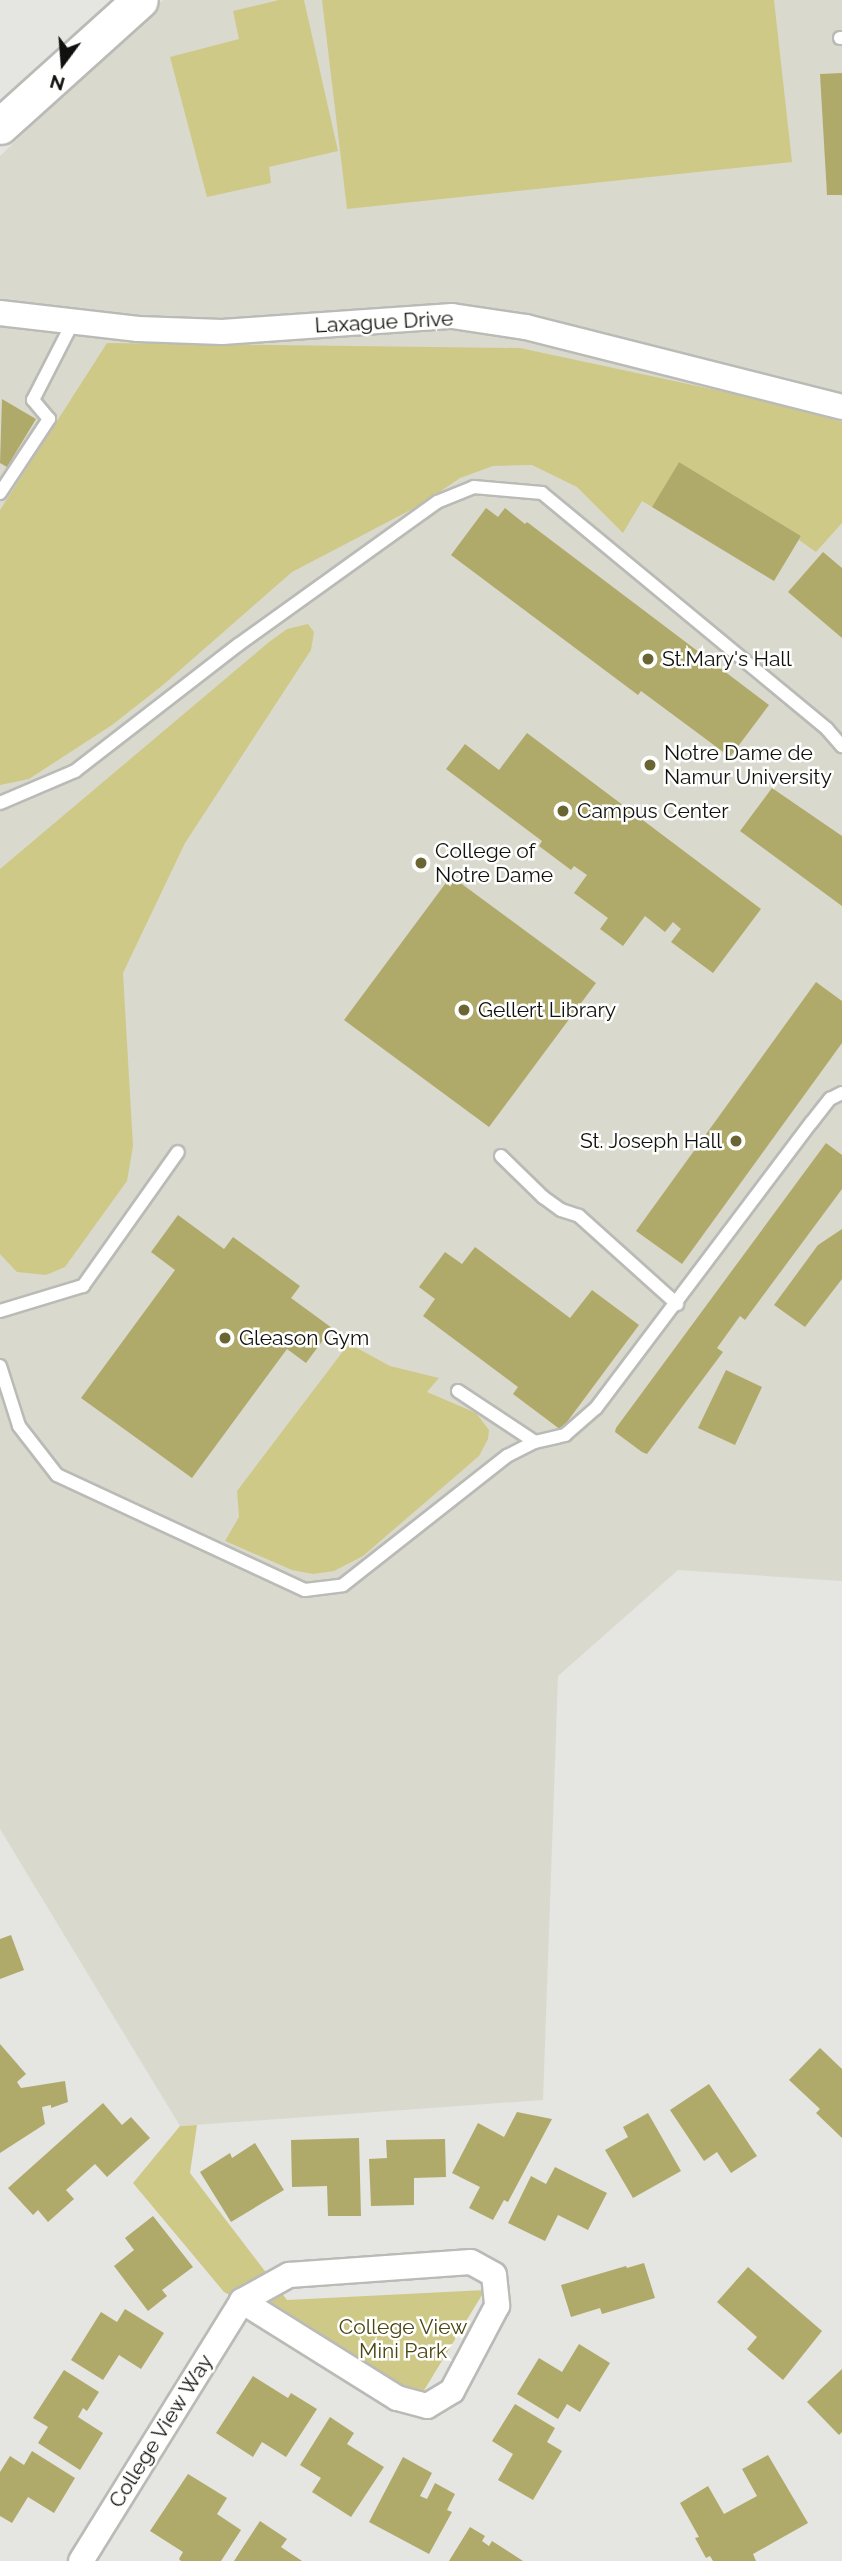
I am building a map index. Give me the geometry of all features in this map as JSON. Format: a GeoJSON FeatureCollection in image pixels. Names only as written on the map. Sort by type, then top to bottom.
{"type":"FeatureCollection","features":[{"type":"Feature","properties":{"kind":"main road"},"geometry":{"type":"LineString","coordinates":[[0,125],[139,0]]}},
{"type":"Feature","properties":{"kind":"street","name":"Laxague Drive"},"geometry":{"type":"LineString","coordinates":[[0,313],[138,329],[222,332],[452,316],[526,327],[842,407]]}},
{"type":"Feature","properties":{"kind":"street","name":"College View Way"},"geometry":{"type":"LineString","coordinates":[[80,2561],[242,2301],[289,2275],[471,2262],[494,2275],[497,2306],[452,2391],[427,2406],[397,2398],[242,2301]]}},
{"type":"Feature","properties":{"kind":"lane"},"geometry":{"type":"LineString","coordinates":[[0,493],[49,419],[33,400],[73,322]]}},
{"type":"Feature","properties":{"kind":"lane"},"geometry":{"type":"LineString","coordinates":[[0,803],[75,771],[237,645],[437,502],[474,486],[542,493],[827,729],[842,746]]}},
{"type":"Feature","properties":{"kind":"lane"},"geometry":{"type":"LineString","coordinates":[[0,1366],[19,1426],[57,1475],[305,1590],[343,1585],[507,1456],[535,1443],[565,1435],[596,1408],[811,1123],[830,1100],[842,1093]]}},
{"type":"Feature","properties":{"kind":"lane"},"geometry":{"type":"LineString","coordinates":[[0,1311],[83,1286],[178,1152]]}},
{"type":"Feature","properties":{"kind":"lane"},"geometry":{"type":"LineString","coordinates":[[502,1156],[543,1197],[561,1210],[579,1216],[677,1304]]}},
{"type":"Feature","properties":{"kind":"lane"},"geometry":{"type":"LineString","coordinates":[[458,1391],[535,1443]]}},
{"type":"Feature","properties":{"kind":"shaded area","name":"College of Notre Dame"},"geometry":{"type":"Polygon","coordinates":[[[163,0],[842,0],[842,1581],[678,1570],[558,1676],[543,2100],[180,2126],[0,1829],[0,156],[163,0]]]}},
{"type":"Feature","properties":{"kind":"green space"},"geometry":{"type":"Polygon","coordinates":[[[279,0],[304,0],[338,151],[269,167],[271,183],[207,197],[170,57],[239,39],[233,11],[279,0]]]}},
{"type":"Feature","properties":{"kind":"green space"},"geometry":{"type":"Polygon","coordinates":[[[322,0],[774,0],[792,162],[347,209],[322,0]]]}},
{"type":"Feature","properties":{"kind":"green space"},"geometry":{"type":"Polygon","coordinates":[[[107,343],[520,348],[763,400],[842,422],[842,523],[816,552],[799,540],[801,536],[679,462],[652,507],[642,501],[623,533],[577,487],[532,465],[493,466],[460,478],[422,504],[292,572],[163,685],[112,725],[29,779],[0,785],[0,510],[107,343]]]}},
{"type":"Feature","properties":{"kind":"green space"},"geometry":{"type":"Polygon","coordinates":[[[308,624],[314,632],[311,650],[185,843],[123,973],[133,1146],[127,1181],[65,1267],[46,1275],[17,1272],[0,1254],[0,869],[269,642],[287,629],[308,624]]]}},
{"type":"Feature","properties":{"kind":"green space"},"geometry":{"type":"Polygon","coordinates":[[[347,1346],[355,1347],[390,1366],[439,1378],[427,1392],[476,1413],[489,1430],[488,1439],[479,1456],[363,1556],[334,1571],[313,1574],[292,1570],[225,1541],[239,1517],[237,1491],[347,1346]]]}},
{"type":"Feature","properties":{"kind":"green space","name":"College View Mini Park"},"geometry":{"type":"Polygon","coordinates":[[[197,2125],[190,2173],[287,2300],[485,2290],[420,2397],[224,2292],[133,2183],[180,2126],[197,2125]]]}},
{"type":"Feature","properties":{"kind":"building"},"geometry":{"type":"Polygon","coordinates":[[[842,73],[842,195],[827,195],[820,74],[842,73]]]}},
{"type":"Feature","properties":{"kind":"building"},"geometry":{"type":"Polygon","coordinates":[[[2,399],[36,419],[7,467],[0,463],[2,399]]]}},
{"type":"Feature","properties":{"kind":"building"},"geometry":{"type":"Polygon","coordinates":[[[679,462],[801,536],[774,581],[652,507],[679,462]]]}},
{"type":"Feature","properties":{"kind":"building","name":"St.Mary's Hall"},"geometry":{"type":"Polygon","coordinates":[[[486,508],[498,517],[505,508],[525,524],[527,522],[769,705],[730,757],[641,691],[638,695],[451,555],[486,508]]]}},
{"type":"Feature","properties":{"kind":"building"},"geometry":{"type":"Polygon","coordinates":[[[823,552],[842,568],[842,638],[788,592],[823,552]]]}},
{"type":"Feature","properties":{"kind":"building"},"geometry":{"type":"Polygon","coordinates":[[[527,733],[761,909],[713,973],[671,942],[681,929],[673,922],[665,932],[645,916],[623,946],[600,929],[608,918],[574,893],[587,875],[574,866],[571,870],[539,846],[542,841],[446,769],[465,744],[499,770],[527,733]]]}},
{"type":"Feature","properties":{"kind":"building"},"geometry":{"type":"Polygon","coordinates":[[[772,788],[842,836],[842,906],[740,831],[772,788]]]}},
{"type":"Feature","properties":{"kind":"building","name":"Gellert Library"},"geometry":{"type":"Polygon","coordinates":[[[451,876],[596,983],[489,1127],[344,1020],[451,876]]]}},
{"type":"Feature","properties":{"kind":"building","name":"St. Joseph Hall"},"geometry":{"type":"Polygon","coordinates":[[[816,982],[842,1001],[842,1043],[682,1264],[636,1231],[816,982]]]}},
{"type":"Feature","properties":{"kind":"building"},"geometry":{"type":"Polygon","coordinates":[[[826,1143],[842,1155],[842,1189],[745,1320],[740,1316],[717,1348],[723,1352],[647,1454],[642,1452],[615,1432],[616,1428],[826,1143]]]}},
{"type":"Feature","properties":{"kind":"building","name":"Gleason Gym"},"geometry":{"type":"Polygon","coordinates":[[[178,1215],[224,1249],[233,1237],[300,1286],[291,1298],[332,1328],[306,1363],[287,1349],[192,1478],[81,1398],[175,1270],[151,1252],[178,1215]]]}},
{"type":"Feature","properties":{"kind":"building"},"geometry":{"type":"Polygon","coordinates":[[[842,1229],[842,1279],[805,1327],[774,1305],[818,1245],[842,1229]]]}},
{"type":"Feature","properties":{"kind":"building"},"geometry":{"type":"Polygon","coordinates":[[[475,1247],[570,1318],[592,1290],[639,1325],[561,1430],[513,1394],[518,1387],[423,1316],[435,1299],[419,1287],[445,1252],[462,1264],[475,1247]]]}},
{"type":"Feature","properties":{"kind":"building"},"geometry":{"type":"Polygon","coordinates":[[[726,1370],[762,1387],[735,1445],[698,1428],[726,1370]]]}},
{"type":"Feature","properties":{"kind":"building"},"geometry":{"type":"Polygon","coordinates":[[[11,1935],[24,1970],[0,1979],[0,1939],[11,1935]]]}},
{"type":"Feature","properties":{"kind":"building"},"geometry":{"type":"Polygon","coordinates":[[[0,2044],[26,2074],[17,2082],[21,2088],[65,2081],[68,2102],[51,2108],[51,2105],[42,2107],[45,2124],[0,2153],[0,2044]]]}},
{"type":"Feature","properties":{"kind":"building"},"geometry":{"type":"Polygon","coordinates":[[[820,2048],[842,2069],[842,2138],[816,2113],[820,2109],[789,2080],[820,2048]]]}},
{"type":"Feature","properties":{"kind":"building"},"geometry":{"type":"Polygon","coordinates":[[[709,2084],[757,2156],[731,2173],[717,2152],[704,2161],[670,2110],[709,2084]]]}},
{"type":"Feature","properties":{"kind":"building"},"geometry":{"type":"Polygon","coordinates":[[[103,2103],[122,2125],[131,2117],[150,2138],[107,2177],[95,2164],[66,2190],[74,2199],[48,2222],[38,2210],[33,2215],[8,2188],[103,2103]]]}},
{"type":"Feature","properties":{"kind":"building"},"geometry":{"type":"Polygon","coordinates":[[[517,2112],[552,2119],[508,2202],[504,2200],[493,2220],[469,2208],[480,2187],[452,2173],[478,2123],[504,2137],[517,2112]]]}},
{"type":"Feature","properties":{"kind":"building"},"geometry":{"type":"Polygon","coordinates":[[[648,2113],[681,2171],[633,2198],[605,2150],[628,2137],[623,2127],[648,2113]]]}},
{"type":"Feature","properties":{"kind":"building"},"geometry":{"type":"Polygon","coordinates":[[[359,2138],[361,2216],[328,2216],[327,2186],[292,2187],[291,2140],[359,2138]]]}},
{"type":"Feature","properties":{"kind":"building"},"geometry":{"type":"Polygon","coordinates":[[[445,2139],[446,2177],[414,2178],[414,2205],[371,2206],[369,2159],[387,2158],[386,2140],[445,2139]]]}},
{"type":"Feature","properties":{"kind":"building"},"geometry":{"type":"Polygon","coordinates":[[[255,2143],[284,2190],[231,2222],[200,2172],[230,2153],[232,2158],[255,2143]]]}},
{"type":"Feature","properties":{"kind":"building"},"geometry":{"type":"Polygon","coordinates":[[[555,2167],[607,2193],[588,2230],[558,2215],[545,2241],[508,2223],[531,2176],[546,2184],[555,2167]]]}},
{"type":"Feature","properties":{"kind":"building"},"geometry":{"type":"Polygon","coordinates":[[[153,2216],[193,2267],[162,2290],[167,2296],[148,2311],[114,2266],[134,2250],[125,2238],[153,2216]]]}},
{"type":"Feature","properties":{"kind":"building"},"geometry":{"type":"Polygon","coordinates":[[[644,2263],[655,2298],[602,2314],[600,2308],[571,2317],[561,2285],[644,2263]]]}},
{"type":"Feature","properties":{"kind":"building"},"geometry":{"type":"Polygon","coordinates":[[[748,2267],[822,2331],[783,2380],[747,2349],[757,2337],[717,2302],[748,2267]]]}},
{"type":"Feature","properties":{"kind":"building"},"geometry":{"type":"Polygon","coordinates":[[[125,2309],[164,2333],[141,2369],[119,2355],[103,2380],[71,2360],[101,2312],[117,2322],[125,2309]]]}},
{"type":"Feature","properties":{"kind":"building"},"geometry":{"type":"Polygon","coordinates":[[[579,2344],[610,2363],[580,2412],[567,2404],[558,2419],[517,2394],[539,2358],[562,2372],[579,2344]]]}},
{"type":"Feature","properties":{"kind":"building"},"geometry":{"type":"Polygon","coordinates":[[[842,2369],[842,2432],[839,2435],[807,2402],[842,2369]]]}},
{"type":"Feature","properties":{"kind":"building"},"geometry":{"type":"Polygon","coordinates":[[[64,2370],[99,2392],[87,2411],[83,2408],[78,2417],[103,2433],[80,2470],[38,2443],[48,2427],[33,2418],[64,2370]]]}},
{"type":"Feature","properties":{"kind":"building"},"geometry":{"type":"Polygon","coordinates":[[[253,2376],[288,2398],[291,2393],[317,2409],[286,2457],[262,2442],[253,2457],[216,2433],[253,2376]]]}},
{"type":"Feature","properties":{"kind":"building"},"geometry":{"type":"Polygon","coordinates":[[[515,2404],[555,2428],[547,2442],[562,2451],[533,2500],[498,2480],[513,2454],[492,2441],[515,2404]]]}},
{"type":"Feature","properties":{"kind":"building"},"geometry":{"type":"Polygon","coordinates":[[[330,2417],[354,2433],[347,2444],[384,2467],[351,2517],[312,2492],[321,2478],[300,2465],[330,2417]]]}},
{"type":"Feature","properties":{"kind":"building"},"geometry":{"type":"Polygon","coordinates":[[[32,2451],[75,2478],[54,2513],[28,2497],[12,2523],[0,2516],[0,2472],[10,2456],[24,2465],[32,2451]]]}},
{"type":"Feature","properties":{"kind":"building"},"geometry":{"type":"Polygon","coordinates":[[[768,2455],[808,2523],[753,2554],[756,2561],[713,2561],[710,2556],[706,2558],[695,2538],[699,2537],[680,2503],[708,2486],[724,2514],[757,2496],[742,2469],[768,2455]]]}},
{"type":"Feature","properties":{"kind":"building"},"geometry":{"type":"Polygon","coordinates":[[[403,2457],[432,2473],[420,2496],[427,2499],[435,2483],[455,2494],[447,2510],[452,2512],[429,2554],[369,2522],[403,2457]]]}},
{"type":"Feature","properties":{"kind":"building"},"geometry":{"type":"Polygon","coordinates":[[[188,2474],[227,2498],[217,2514],[241,2530],[221,2561],[181,2561],[179,2559],[183,2552],[150,2531],[188,2474]]]}},
{"type":"Feature","properties":{"kind":"building"},"geometry":{"type":"Polygon","coordinates":[[[260,2521],[287,2539],[281,2547],[302,2561],[234,2561],[260,2521]]]}},
{"type":"Feature","properties":{"kind":"building"},"geometry":{"type":"Polygon","coordinates":[[[470,2527],[485,2536],[482,2541],[489,2546],[492,2541],[523,2561],[449,2561],[470,2527]]]}},
{"type":"Feature","properties":{"kind":"place","name":"St.Mary's Hall"},"geometry":{"type":"Point","coordinates":[648,659]}},
{"type":"Feature","properties":{"kind":"place","name":"Notre Dame de Namur University"},"geometry":{"type":"Point","coordinates":[650,765]}},
{"type":"Feature","properties":{"kind":"place","name":"Campus Center"},"geometry":{"type":"Point","coordinates":[563,811]}},
{"type":"Feature","properties":{"kind":"place","name":"College of Notre Dame"},"geometry":{"type":"Point","coordinates":[421,863]}},
{"type":"Feature","properties":{"kind":"place","name":"Gellert Library"},"geometry":{"type":"Point","coordinates":[464,1010]}},
{"type":"Feature","properties":{"kind":"place","name":"St. Joseph Hall"},"geometry":{"type":"Point","coordinates":[736,1141]}},
{"type":"Feature","properties":{"kind":"place","name":"Gleason Gym"},"geometry":{"type":"Point","coordinates":[225,1338]}}]}
